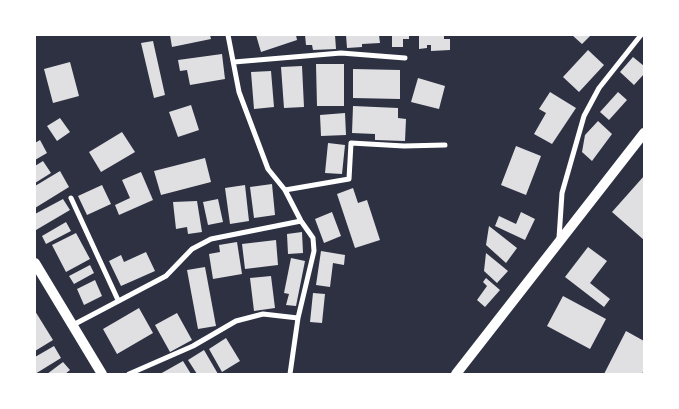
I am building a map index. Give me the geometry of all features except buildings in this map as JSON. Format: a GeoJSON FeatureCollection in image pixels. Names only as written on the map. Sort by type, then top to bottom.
{"type":"FeatureCollection","features":[{"type":"Feature","properties":{"kind":"main road"},"geometry":{"type":"LineString","coordinates":[[456,374],[644,133]]}},
{"type":"Feature","properties":{"kind":"main road"},"geometry":{"type":"LineString","coordinates":[[35,263],[102,374]]}},
{"type":"Feature","properties":{"kind":"street"},"geometry":{"type":"LineString","coordinates":[[228,35],[239,92],[268,168],[285,190],[313,238],[314,251],[298,318],[290,374]]}},
{"type":"Feature","properties":{"kind":"street"},"geometry":{"type":"LineString","coordinates":[[558,244],[562,193],[584,116],[599,88],[641,35]]}},
{"type":"Feature","properties":{"kind":"street"},"geometry":{"type":"LineString","coordinates":[[234,62],[341,53],[405,58]]}},
{"type":"Feature","properties":{"kind":"street"},"geometry":{"type":"LineString","coordinates":[[285,190],[349,179],[351,143],[404,146],[445,144]]}},
{"type":"Feature","properties":{"kind":"street"},"geometry":{"type":"LineString","coordinates":[[71,198],[118,300]]}},
{"type":"Feature","properties":{"kind":"street"},"geometry":{"type":"LineString","coordinates":[[72,325],[166,276],[192,249],[211,240],[301,220]]}},
{"type":"Feature","properties":{"kind":"street"},"geometry":{"type":"LineString","coordinates":[[129,374],[193,346],[236,322],[263,314],[298,318]]}}]}
